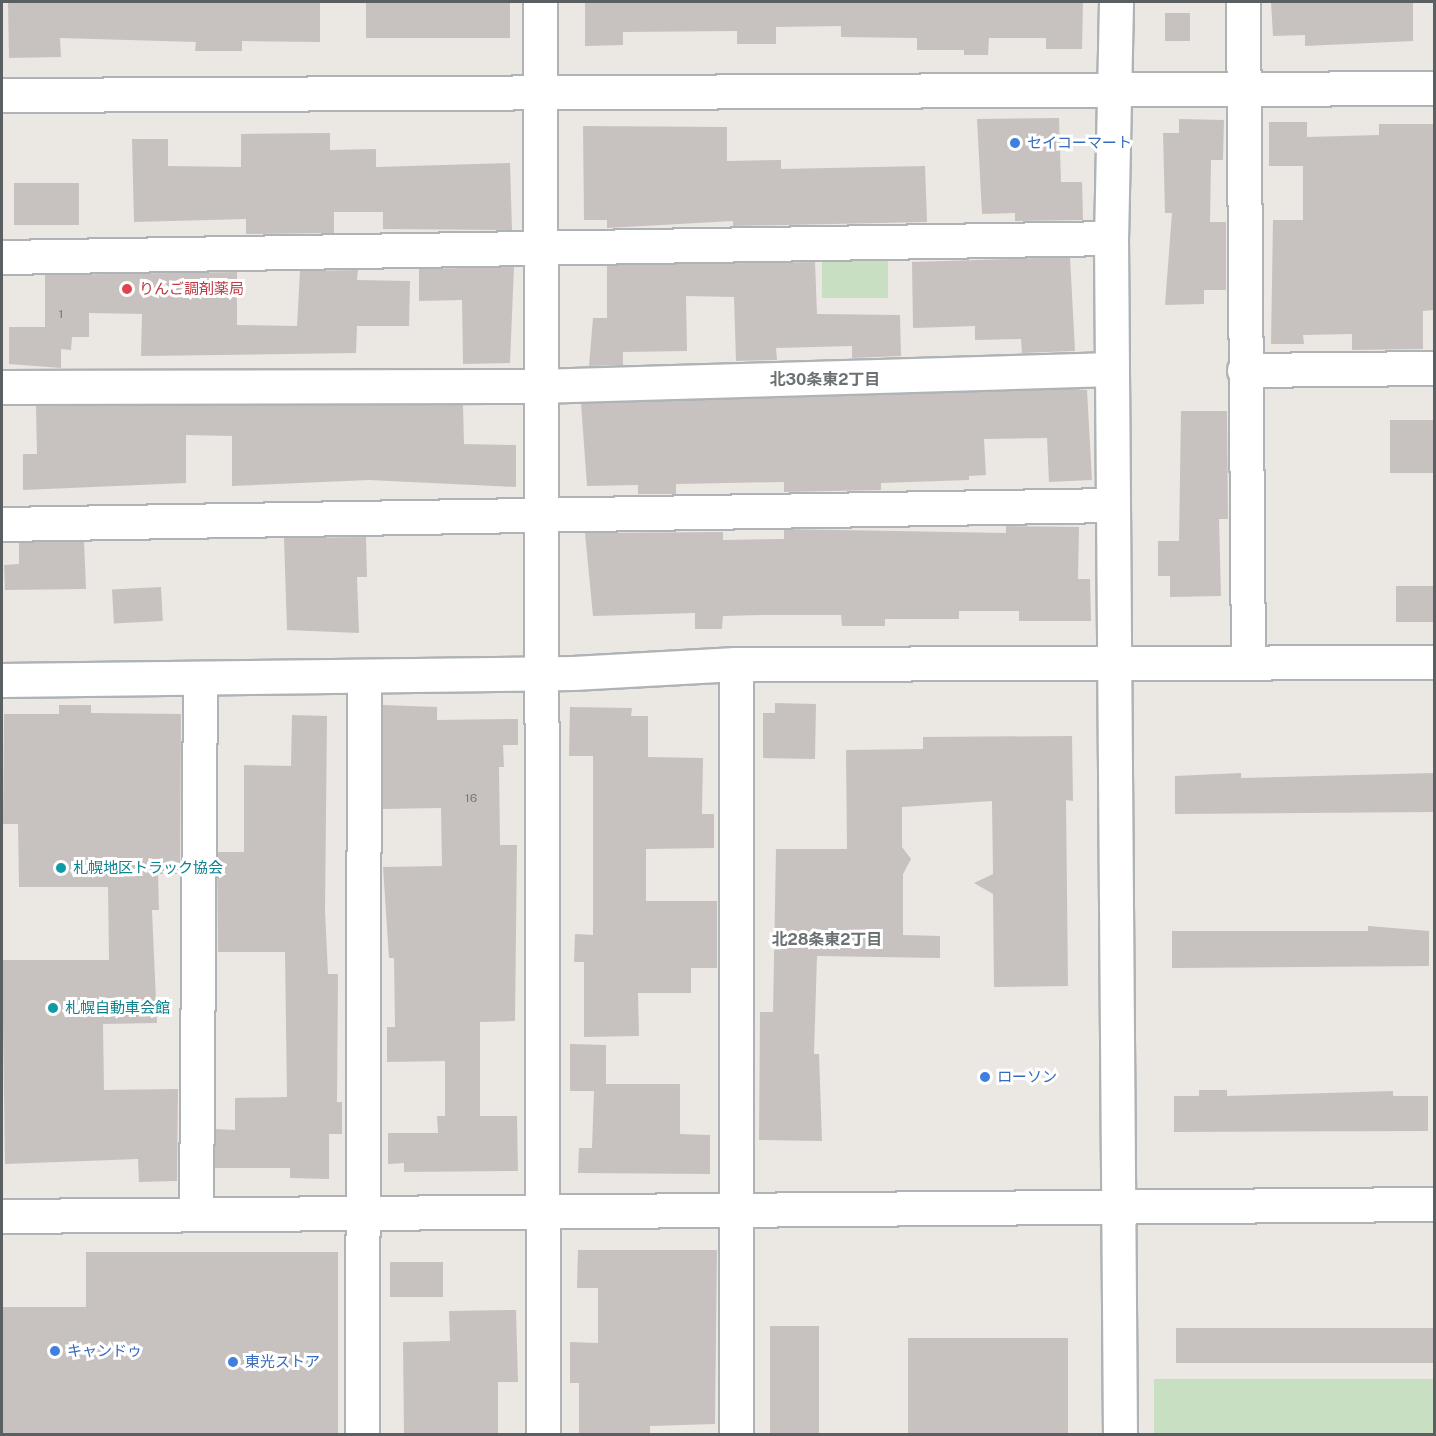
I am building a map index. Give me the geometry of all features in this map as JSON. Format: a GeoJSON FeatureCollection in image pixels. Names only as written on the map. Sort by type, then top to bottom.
{"type":"FeatureCollection","features":[{"type":"Feature","properties":{"kind":"street"},"geometry":{"type":"LineString","coordinates":[[540,2],[537,511],[541,674],[543,1434]]}},
{"type":"Feature","properties":{"kind":"street"},"geometry":{"type":"LineString","coordinates":[[1116,2],[1116,89],[1111,238],[1120,1434]]}},
{"type":"Feature","properties":{"kind":"street"},"geometry":{"type":"LineString","coordinates":[[1243,2],[1246,89],[1244,370],[1248,663]]}},
{"type":"Feature","properties":{"kind":"street"},"geometry":{"type":"LineString","coordinates":[[2,95],[539,95],[1434,88]]}},
{"type":"Feature","properties":{"kind":"street"},"geometry":{"type":"LineString","coordinates":[[2,256],[540,245],[1111,238]]}},
{"type":"Feature","properties":{"kind":"street"},"geometry":{"type":"LineString","coordinates":[[1244,370],[1434,368]]}},
{"type":"Feature","properties":{"kind":"street"},"geometry":{"type":"LineString","coordinates":[[2,387],[537,386],[1112,369]]}},
{"type":"Feature","properties":{"kind":"street"},"geometry":{"type":"LineString","coordinates":[[2,524],[537,511],[1113,505]]}},
{"type":"Feature","properties":{"kind":"street"},"geometry":{"type":"LineString","coordinates":[[2,680],[541,674],[736,664],[1434,662]]}},
{"type":"Feature","properties":{"kind":"street"},"geometry":{"type":"LineString","coordinates":[[736,664],[734,1210],[736,1434]]}},
{"type":"Feature","properties":{"kind":"street"},"geometry":{"type":"LineString","coordinates":[[362,1434],[360,1210],[364,676]]}},
{"type":"Feature","properties":{"kind":"street"},"geometry":{"type":"LineString","coordinates":[[196,1211],[200,678]]}},
{"type":"Feature","properties":{"kind":"street"},"geometry":{"type":"LineString","coordinates":[[2,1216],[196,1211],[360,1210],[542,1214],[734,1210],[1434,1204]]}},
{"type":"Feature","properties":{"kind":"green space"},"geometry":{"type":"Polygon","coordinates":[[[822,258],[888,258],[888,298],[822,298],[822,258]]]}},
{"type":"Feature","properties":{"kind":"green space"},"geometry":{"type":"Polygon","coordinates":[[[1154,1379],[1434,1379],[1434,1434],[1154,1434],[1154,1379]]]}},
{"type":"Feature","properties":{"kind":"building"},"geometry":{"type":"Polygon","coordinates":[[[8,2],[320,2],[320,42],[242,41],[242,51],[195,51],[196,42],[60,38],[61,57],[9,58],[8,2]]]}},
{"type":"Feature","properties":{"kind":"building"},"geometry":{"type":"Polygon","coordinates":[[[366,2],[510,2],[510,38],[366,38],[366,2]]]}},
{"type":"Feature","properties":{"kind":"building"},"geometry":{"type":"Polygon","coordinates":[[[585,2],[1083,2],[1082,49],[1046,49],[1046,38],[989,38],[988,55],[964,55],[964,50],[917,50],[917,38],[841,37],[841,26],[776,27],[776,44],[737,44],[737,31],[623,32],[623,45],[585,46],[585,2]]]}},
{"type":"Feature","properties":{"kind":"building"},"geometry":{"type":"Polygon","coordinates":[[[1271,2],[1413,2],[1413,41],[1305,46],[1305,35],[1273,36],[1271,2]]]}},
{"type":"Feature","properties":{"kind":"building"},"geometry":{"type":"Polygon","coordinates":[[[1165,13],[1190,13],[1190,41],[1165,41],[1165,13]]]}},
{"type":"Feature","properties":{"kind":"building"},"geometry":{"type":"Polygon","coordinates":[[[1059,118],[1061,182],[1082,182],[1083,220],[1015,221],[1015,213],[982,214],[977,119],[1059,118]]]}},
{"type":"Feature","properties":{"kind":"building"},"geometry":{"type":"Polygon","coordinates":[[[1179,119],[1224,120],[1223,160],[1211,160],[1210,222],[1226,222],[1226,290],[1204,290],[1204,304],[1165,305],[1172,213],[1165,213],[1163,133],[1179,133],[1179,119]]]}},
{"type":"Feature","properties":{"kind":"building"},"geometry":{"type":"Polygon","coordinates":[[[1269,122],[1307,122],[1307,137],[1379,135],[1379,124],[1434,124],[1434,310],[1423,311],[1423,349],[1352,350],[1352,334],[1303,335],[1304,344],[1271,344],[1273,220],[1303,220],[1303,166],[1269,166],[1269,122]]]}},
{"type":"Feature","properties":{"kind":"building"},"geometry":{"type":"Polygon","coordinates":[[[583,126],[727,127],[727,161],[781,160],[781,169],[925,166],[927,222],[733,226],[733,221],[607,228],[607,220],[584,220],[583,126]]]}},
{"type":"Feature","properties":{"kind":"building"},"geometry":{"type":"Polygon","coordinates":[[[330,133],[330,150],[376,149],[376,167],[510,163],[512,230],[383,229],[383,212],[334,212],[334,233],[246,234],[246,219],[134,222],[132,139],[168,139],[168,166],[241,167],[241,134],[330,133]]]}},
{"type":"Feature","properties":{"kind":"building"},"geometry":{"type":"Polygon","coordinates":[[[14,183],[79,183],[79,225],[14,225],[14,183]]]}},
{"type":"Feature","properties":{"kind":"building"},"geometry":{"type":"Polygon","coordinates":[[[1070,257],[1075,351],[1022,353],[1021,339],[975,340],[975,326],[913,328],[912,262],[1070,257]]]}},
{"type":"Feature","properties":{"kind":"building"},"geometry":{"type":"Polygon","coordinates":[[[815,262],[817,314],[900,315],[901,356],[852,358],[852,346],[776,348],[777,360],[736,361],[734,297],[686,296],[687,351],[623,352],[623,365],[589,366],[593,318],[607,318],[607,265],[815,262]]]}},
{"type":"Feature","properties":{"kind":"building"},"geometry":{"type":"Polygon","coordinates":[[[514,267],[510,363],[463,364],[462,300],[419,301],[419,269],[514,267]]]}},
{"type":"Feature","properties":{"kind":"building"},"geometry":{"type":"Polygon","coordinates":[[[358,270],[357,280],[410,281],[409,326],[357,326],[356,353],[141,356],[142,314],[89,313],[89,337],[72,337],[71,350],[61,349],[61,368],[9,364],[9,327],[45,327],[45,275],[237,272],[237,325],[297,326],[300,271],[358,270]]]}},
{"type":"Feature","properties":{"kind":"building"},"geometry":{"type":"Polygon","coordinates":[[[1087,390],[1092,480],[1049,482],[1047,438],[984,439],[986,475],[969,476],[969,480],[881,483],[881,490],[784,492],[784,482],[676,484],[676,494],[638,494],[638,485],[587,486],[581,403],[1087,390]]]}},
{"type":"Feature","properties":{"kind":"building"},"geometry":{"type":"Polygon","coordinates":[[[463,405],[464,444],[516,445],[516,487],[369,480],[232,486],[232,436],[186,435],[186,483],[23,490],[23,454],[37,454],[36,406],[463,405]]]}},
{"type":"Feature","properties":{"kind":"building"},"geometry":{"type":"Polygon","coordinates":[[[1181,411],[1227,411],[1228,519],[1219,519],[1221,596],[1170,597],[1170,576],[1158,576],[1158,541],[1179,541],[1181,411]]]}},
{"type":"Feature","properties":{"kind":"building"},"geometry":{"type":"Polygon","coordinates":[[[1390,420],[1434,420],[1434,473],[1390,473],[1390,420]]]}},
{"type":"Feature","properties":{"kind":"building"},"geometry":{"type":"Polygon","coordinates":[[[1006,526],[1079,527],[1078,579],[1090,579],[1091,621],[1019,621],[1019,611],[959,611],[959,619],[885,619],[885,626],[842,626],[841,615],[761,615],[723,616],[722,629],[695,629],[695,613],[593,616],[585,533],[723,532],[723,540],[784,539],[784,529],[1006,533],[1006,526]]]}},
{"type":"Feature","properties":{"kind":"building"},"geometry":{"type":"Polygon","coordinates":[[[366,537],[367,577],[357,577],[359,633],[287,630],[284,538],[366,537]]]}},
{"type":"Feature","properties":{"kind":"building"},"geometry":{"type":"Polygon","coordinates":[[[84,541],[86,589],[5,590],[4,565],[19,564],[19,542],[84,541]]]}},
{"type":"Feature","properties":{"kind":"building"},"geometry":{"type":"Polygon","coordinates":[[[1396,586],[1434,586],[1434,622],[1396,622],[1396,586]]]}},
{"type":"Feature","properties":{"kind":"building"},"geometry":{"type":"Polygon","coordinates":[[[161,587],[163,621],[114,624],[112,590],[161,587]]]}},
{"type":"Feature","properties":{"kind":"building"},"geometry":{"type":"Polygon","coordinates":[[[775,703],[816,704],[815,759],[763,758],[763,713],[775,713],[775,703]]]}},
{"type":"Feature","properties":{"kind":"building"},"geometry":{"type":"Polygon","coordinates":[[[59,705],[91,705],[91,713],[181,714],[180,874],[158,874],[159,910],[152,910],[157,1023],[103,1024],[104,1090],[178,1089],[177,1181],[139,1182],[138,1159],[5,1164],[2,960],[109,960],[108,887],[19,887],[18,824],[3,824],[4,714],[59,714],[59,705]]]}},
{"type":"Feature","properties":{"kind":"building"},"geometry":{"type":"Polygon","coordinates":[[[383,705],[437,707],[437,720],[518,719],[518,745],[503,745],[504,767],[499,767],[500,845],[517,845],[515,1021],[480,1022],[480,1116],[517,1116],[518,1171],[404,1172],[404,1163],[388,1164],[388,1133],[438,1133],[437,1116],[445,1116],[445,1061],[387,1062],[387,1027],[395,1027],[394,958],[389,958],[383,867],[442,866],[441,808],[382,809],[383,705]]]}},
{"type":"Feature","properties":{"kind":"building"},"geometry":{"type":"Polygon","coordinates":[[[570,707],[632,708],[631,716],[648,716],[648,757],[703,758],[702,814],[714,814],[714,848],[646,849],[646,901],[717,901],[717,968],[691,968],[691,993],[638,993],[639,1036],[584,1037],[584,962],[574,962],[575,934],[593,935],[593,756],[569,756],[570,707]]]}},
{"type":"Feature","properties":{"kind":"building"},"geometry":{"type":"Polygon","coordinates":[[[292,715],[327,716],[325,911],[328,974],[338,974],[337,1102],[342,1102],[342,1134],[329,1134],[329,1179],[290,1178],[290,1168],[215,1168],[215,1129],[235,1130],[235,1098],[287,1097],[285,952],[218,952],[217,852],[244,852],[244,765],[291,766],[292,715]]]}},
{"type":"Feature","properties":{"kind":"building"},"geometry":{"type":"Polygon","coordinates":[[[1072,736],[1073,801],[1066,800],[1068,986],[994,987],[993,894],[974,883],[993,874],[992,801],[902,807],[902,847],[911,859],[903,874],[903,935],[940,936],[940,958],[817,956],[814,1054],[819,1054],[822,1141],[759,1140],[760,1012],[773,1012],[776,849],[847,849],[846,750],[923,749],[923,737],[1072,736]]]}},
{"type":"Feature","properties":{"kind":"building"},"geometry":{"type":"Polygon","coordinates":[[[1241,773],[1241,778],[1434,773],[1434,812],[1175,814],[1175,776],[1241,773]]]}},
{"type":"Feature","properties":{"kind":"building"},"geometry":{"type":"Polygon","coordinates":[[[1368,926],[1429,931],[1429,966],[1172,968],[1172,931],[1368,931],[1368,926]]]}},
{"type":"Feature","properties":{"kind":"building"},"geometry":{"type":"Polygon","coordinates":[[[570,1044],[606,1045],[606,1084],[680,1084],[680,1134],[710,1135],[710,1174],[578,1173],[579,1148],[592,1148],[594,1091],[570,1091],[570,1044]]]}},
{"type":"Feature","properties":{"kind":"building"},"geometry":{"type":"Polygon","coordinates":[[[1199,1090],[1227,1090],[1227,1096],[1393,1091],[1393,1096],[1428,1096],[1428,1131],[1174,1132],[1174,1096],[1199,1096],[1199,1090]]]}},
{"type":"Feature","properties":{"kind":"building"},"geometry":{"type":"Polygon","coordinates":[[[578,1250],[717,1250],[715,1424],[650,1426],[650,1434],[579,1434],[579,1383],[570,1383],[570,1342],[598,1343],[598,1288],[577,1288],[578,1250]]]}},
{"type":"Feature","properties":{"kind":"building"},"geometry":{"type":"Polygon","coordinates":[[[86,1252],[338,1252],[338,1434],[2,1434],[2,1307],[86,1307],[86,1252]]]}},
{"type":"Feature","properties":{"kind":"building"},"geometry":{"type":"Polygon","coordinates":[[[390,1262],[443,1262],[443,1297],[390,1297],[390,1262]]]}},
{"type":"Feature","properties":{"kind":"building"},"geometry":{"type":"Polygon","coordinates":[[[516,1310],[518,1382],[498,1382],[498,1434],[404,1434],[403,1342],[450,1341],[449,1311],[516,1310]]]}},
{"type":"Feature","properties":{"kind":"building"},"geometry":{"type":"Polygon","coordinates":[[[770,1326],[819,1326],[819,1434],[770,1434],[770,1326]]]}},
{"type":"Feature","properties":{"kind":"building"},"geometry":{"type":"Polygon","coordinates":[[[1176,1328],[1434,1328],[1434,1363],[1176,1363],[1176,1328]]]}},
{"type":"Feature","properties":{"kind":"building"},"geometry":{"type":"Polygon","coordinates":[[[908,1338],[1068,1338],[1068,1434],[908,1434],[908,1338]]]}},
{"type":"Feature","properties":{"kind":"place","name":"セイコーマート"},"geometry":{"type":"Point","coordinates":[1015,143]}},
{"type":"Feature","properties":{"kind":"place","name":"りんご調剤薬局"},"geometry":{"type":"Point","coordinates":[127,289]}},
{"type":"Feature","properties":{"kind":"place","name":"札幌地区トラック協会"},"geometry":{"type":"Point","coordinates":[61,868]}},
{"type":"Feature","properties":{"kind":"place","name":"札幌自動車会館"},"geometry":{"type":"Point","coordinates":[53,1008]}},
{"type":"Feature","properties":{"kind":"place","name":"ローソン"},"geometry":{"type":"Point","coordinates":[985,1077]}},
{"type":"Feature","properties":{"kind":"place","name":"キャンドゥ"},"geometry":{"type":"Point","coordinates":[55,1351]}},
{"type":"Feature","properties":{"kind":"place","name":"東光ストア"},"geometry":{"type":"Point","coordinates":[233,1362]}},
{"type":"Feature","properties":{"kind":"district","name":"北30条東2丁目"},"geometry":{"type":"Point","coordinates":[825,380]}},
{"type":"Feature","properties":{"kind":"district","name":"北28条東2丁目"},"geometry":{"type":"Point","coordinates":[827,940]}}]}
